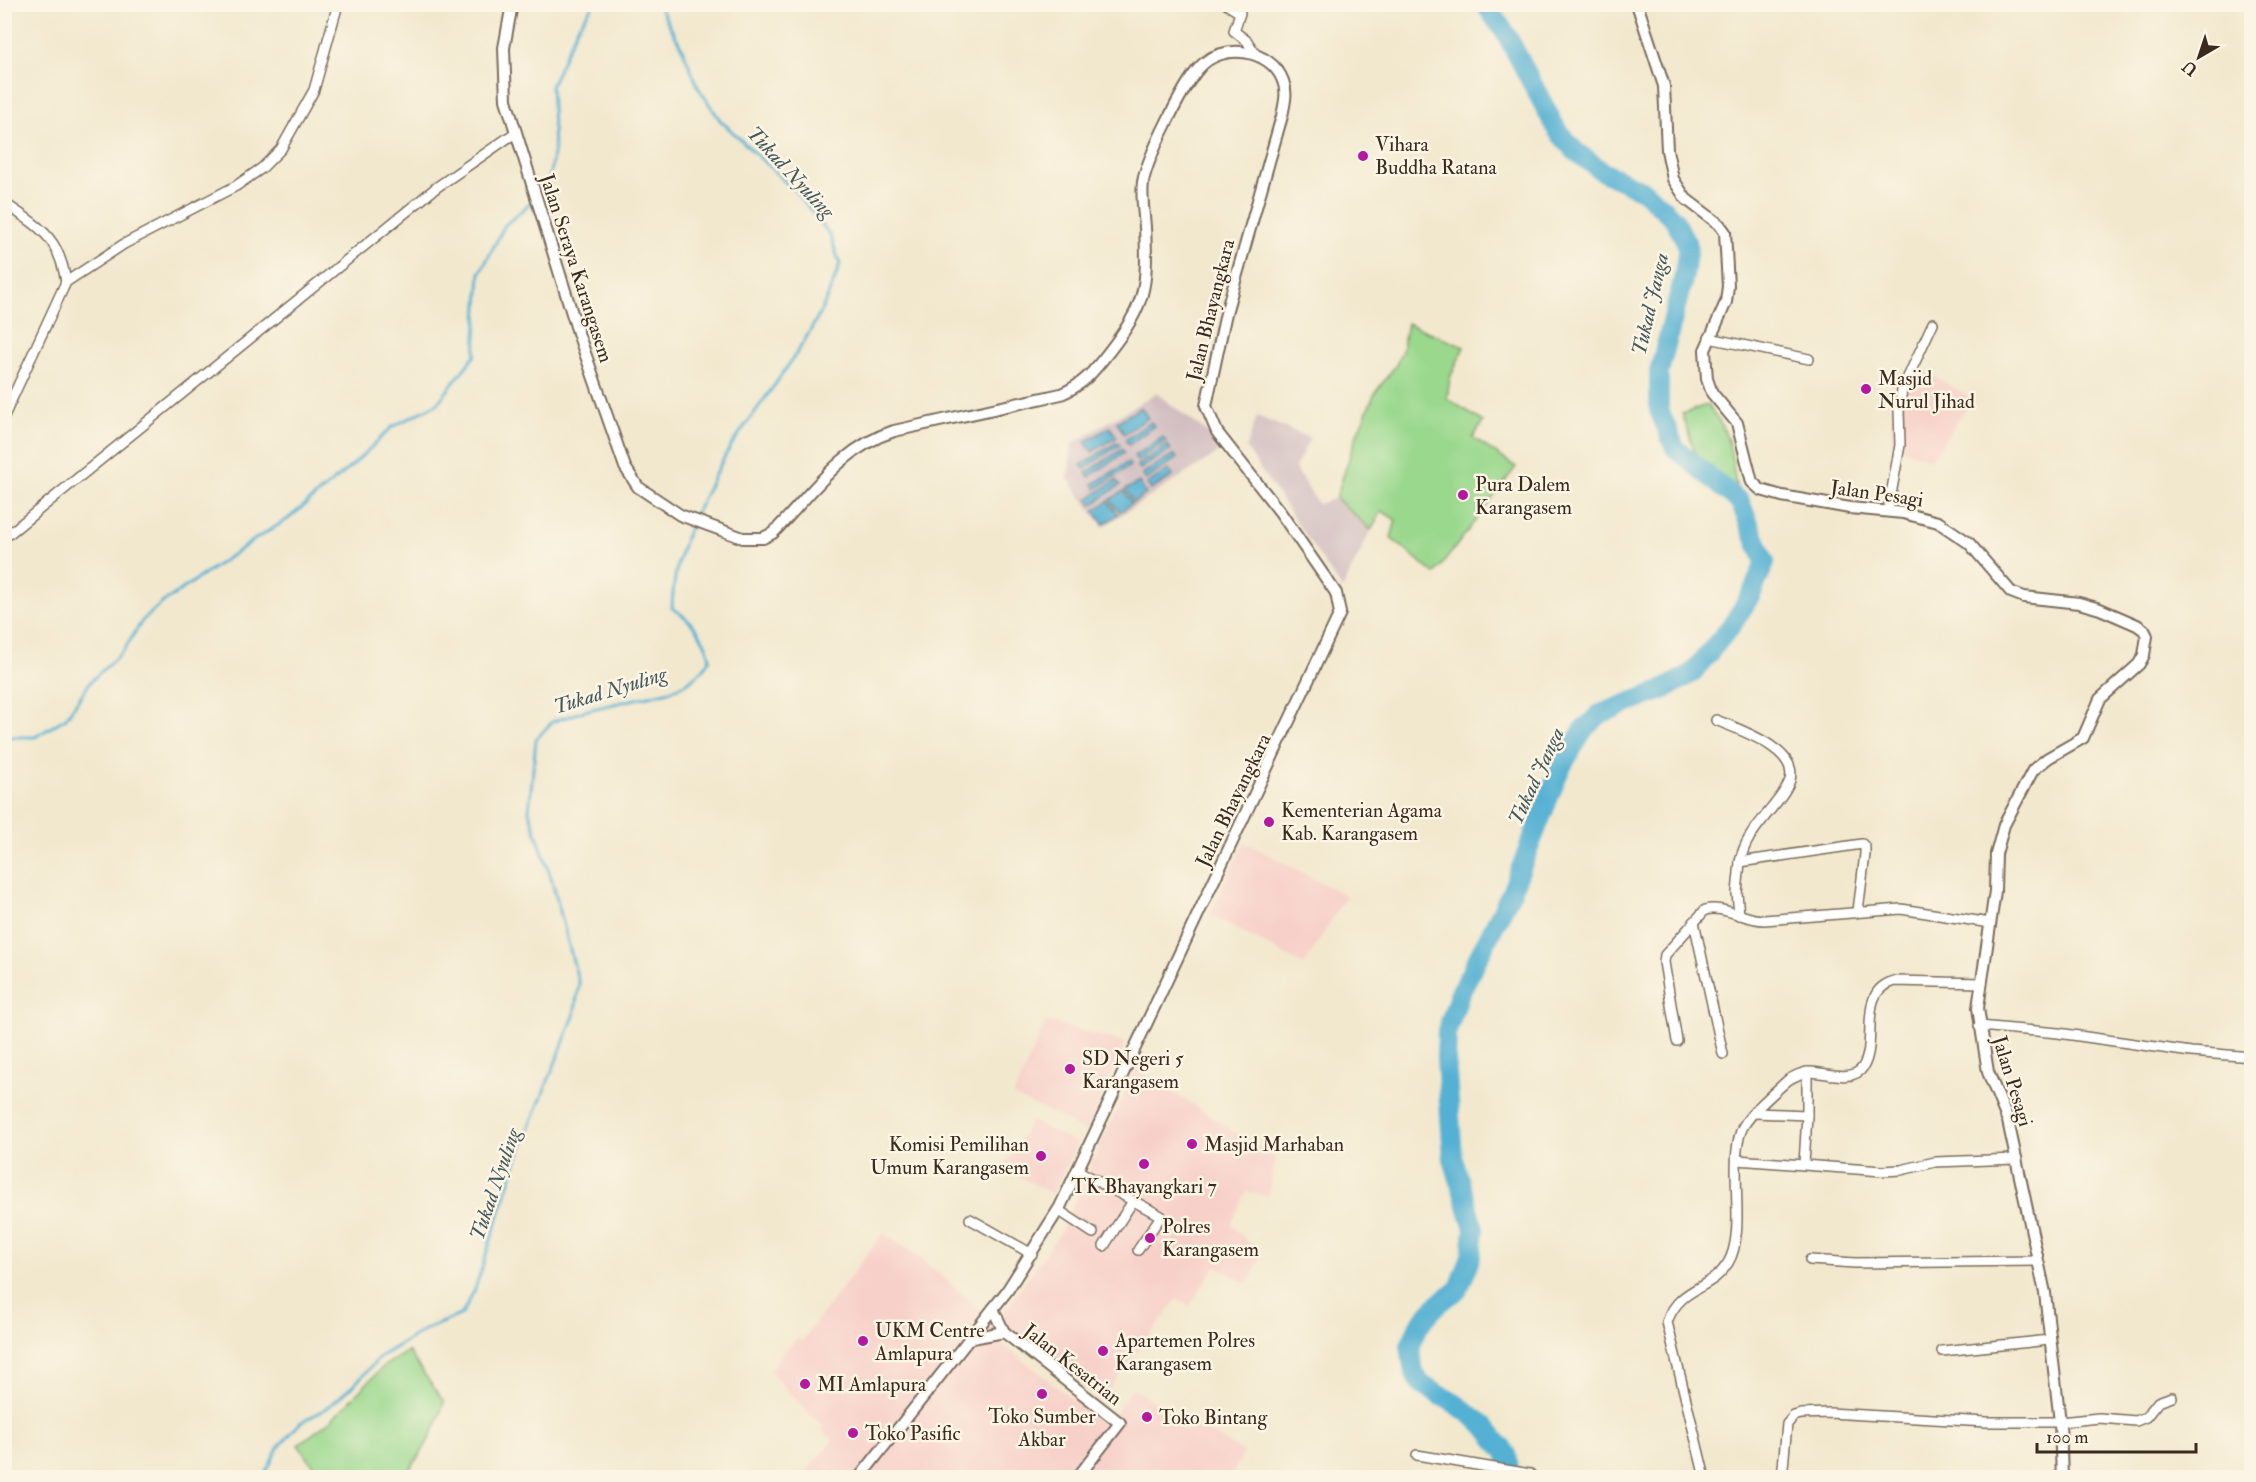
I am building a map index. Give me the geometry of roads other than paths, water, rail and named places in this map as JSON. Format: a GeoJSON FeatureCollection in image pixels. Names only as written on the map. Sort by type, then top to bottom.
{"type":"FeatureCollection","features":[{"type":"Feature","properties":{"kind":"street"},"geometry":{"type":"LineString","coordinates":[[4,416],[66,282],[124,244],[237,186],[262,168],[281,149],[314,90],[338,4]]}},
{"type":"Feature","properties":{"kind":"street","name":"Jalan Seraya Karangasem"},"geometry":{"type":"LineString","coordinates":[[512,4],[503,73],[506,100],[541,217],[625,466],[638,487],[680,515],[736,537],[757,539],[773,533],[830,472],[868,441],[910,427],[1061,394],[1089,377],[1124,334],[1140,305],[1147,278],[1144,180],[1185,89],[1197,70],[1209,59],[1228,53],[1256,55]]}},
{"type":"Feature","properties":{"kind":"street"},"geometry":{"type":"LineString","coordinates":[[1226,4],[1240,13],[1234,31],[1247,41],[1256,55]]}},
{"type":"Feature","properties":{"kind":"street","name":"Jalan Pesagi"},"geometry":{"type":"LineString","coordinates":[[1637,4],[1664,86],[1667,150],[1673,179],[1686,199],[1719,224],[1725,232],[1728,286],[1726,302],[1705,350],[1707,383],[1737,423],[1747,470],[1755,486],[1768,492],[1815,502],[1888,511],[1938,522],[1969,543],[2010,592],[2024,597],[2079,603],[2100,609],[2137,625],[2144,630],[2147,636],[2144,655],[2139,664],[2100,699],[2083,738],[2039,764],[2019,793],[1999,838],[1978,1008],[1978,1026],[1988,1072],[2008,1121],[2038,1262],[2060,1422],[2062,1478]]}},
{"type":"Feature","properties":{"kind":"street","name":"Jalan Bhayangkara"},"geometry":{"type":"LineString","coordinates":[[859,1478],[993,1309],[1032,1254],[1058,1210],[1283,738],[1341,609],[1336,592],[1324,574],[1211,423],[1206,406],[1226,313],[1286,98],[1280,74],[1271,64],[1256,55]]}},
{"type":"Feature","properties":{"kind":"street"},"geometry":{"type":"LineString","coordinates":[[4,538],[437,187],[515,133]]}},
{"type":"Feature","properties":{"kind":"street"},"geometry":{"type":"LineString","coordinates":[[4,203],[52,241],[62,260],[66,282]]}},
{"type":"Feature","properties":{"kind":"street"},"geometry":{"type":"LineString","coordinates":[[1888,511],[1900,445],[1899,410],[1902,390],[1933,322]]}},
{"type":"Feature","properties":{"kind":"street"},"geometry":{"type":"LineString","coordinates":[[1709,338],[1809,359]]}},
{"type":"Feature","properties":{"kind":"street"},"geometry":{"type":"LineString","coordinates":[[1716,720],[1767,744],[1788,762],[1791,770],[1787,787],[1748,838],[1740,862],[1737,893],[1739,915]]}},
{"type":"Feature","properties":{"kind":"street"},"geometry":{"type":"LineString","coordinates":[[1740,862],[1862,844],[1865,847],[1865,854],[1858,911]]}},
{"type":"Feature","properties":{"kind":"street"},"geometry":{"type":"LineString","coordinates":[[1677,1041],[1664,962],[1665,955],[1694,922],[1710,909],[1764,920],[1901,909],[1990,923]]}},
{"type":"Feature","properties":{"kind":"street"},"geometry":{"type":"LineString","coordinates":[[1694,922],[1723,1054]]}},
{"type":"Feature","properties":{"kind":"street"},"geometry":{"type":"LineString","coordinates":[[1705,1478],[1667,1322],[1678,1301],[1717,1275],[1729,1262],[1735,1238],[1737,1160],[1741,1130],[1788,1080],[1808,1072],[1849,1076],[1860,1071],[1866,1061],[1871,1007],[1878,991],[1886,983],[1894,981],[1982,984]]}},
{"type":"Feature","properties":{"kind":"street"},"geometry":{"type":"LineString","coordinates":[[1978,1026],[2067,1035],[2190,1052],[2252,1057]]}},
{"type":"Feature","properties":{"kind":"street"},"geometry":{"type":"LineString","coordinates":[[1804,1164],[1808,1072]]}},
{"type":"Feature","properties":{"kind":"street"},"geometry":{"type":"LineString","coordinates":[[1755,1113],[1807,1115]]}},
{"type":"Feature","properties":{"kind":"street"},"geometry":{"type":"LineString","coordinates":[[1737,1160],[1882,1171],[1943,1161],[2017,1160]]}},
{"type":"Feature","properties":{"kind":"street"},"geometry":{"type":"LineString","coordinates":[[1077,1170],[1161,1216],[1138,1250]]}},
{"type":"Feature","properties":{"kind":"street"},"geometry":{"type":"LineString","coordinates":[[1104,1246],[1132,1201]]}},
{"type":"Feature","properties":{"kind":"street"},"geometry":{"type":"LineString","coordinates":[[1058,1210],[1093,1233]]}},
{"type":"Feature","properties":{"kind":"street"},"geometry":{"type":"LineString","coordinates":[[970,1219],[1032,1254]]}},
{"type":"Feature","properties":{"kind":"street"},"geometry":{"type":"LineString","coordinates":[[1810,1260],[1855,1263],[2038,1262]]}},
{"type":"Feature","properties":{"kind":"street"},"geometry":{"type":"LineString","coordinates":[[993,1309],[1004,1332]]}},
{"type":"Feature","properties":{"kind":"street","name":"Jalan Kesatrian"},"geometry":{"type":"LineString","coordinates":[[971,1338],[1004,1332],[1120,1424],[1077,1478]]}},
{"type":"Feature","properties":{"kind":"street"},"geometry":{"type":"LineString","coordinates":[[1942,1351],[2050,1340]]}},
{"type":"Feature","properties":{"kind":"street"},"geometry":{"type":"LineString","coordinates":[[1782,1478],[1787,1424],[1794,1416],[1801,1414],[1828,1413],[1976,1422],[2060,1422],[2099,1418],[2142,1420],[2158,1402],[2172,1397]]}},
{"type":"Feature","properties":{"kind":"street"},"geometry":{"type":"LineString","coordinates":[[1417,1455],[1530,1474],[1534,1478]]}},
{"type":"Feature","properties":{"kind":"water"},"geometry":{"type":"Polygon","coordinates":[[[1141,407],[1148,418],[1124,434],[1117,422],[1141,407]]]}},
{"type":"Feature","properties":{"kind":"water"},"geometry":{"type":"Polygon","coordinates":[[[1151,422],[1154,426],[1129,445],[1125,440],[1151,422]]]}},
{"type":"Feature","properties":{"kind":"water"},"geometry":{"type":"Polygon","coordinates":[[[1110,427],[1117,437],[1092,452],[1085,442],[1110,427]]]}},
{"type":"Feature","properties":{"kind":"water"},"geometry":{"type":"Polygon","coordinates":[[[1163,437],[1166,441],[1137,461],[1134,456],[1163,437]]]}},
{"type":"Feature","properties":{"kind":"water"},"geometry":{"type":"Polygon","coordinates":[[[1117,442],[1120,445],[1084,469],[1081,465],[1117,442]]]}},
{"type":"Feature","properties":{"kind":"water"},"geometry":{"type":"Polygon","coordinates":[[[1168,445],[1171,450],[1140,469],[1137,465],[1168,445]]]}},
{"type":"Feature","properties":{"kind":"water"},"geometry":{"type":"Polygon","coordinates":[[[1122,449],[1124,453],[1089,477],[1086,473],[1122,449]]]}},
{"type":"Feature","properties":{"kind":"water"},"geometry":{"type":"Polygon","coordinates":[[[1174,454],[1177,458],[1146,480],[1142,474],[1174,454]]]}},
{"type":"Feature","properties":{"kind":"water"},"geometry":{"type":"Polygon","coordinates":[[[1128,462],[1130,466],[1096,489],[1093,484],[1128,462]]]}},
{"type":"Feature","properties":{"kind":"water"},"geometry":{"type":"Polygon","coordinates":[[[1169,469],[1173,476],[1151,490],[1147,484],[1169,469]]]}},
{"type":"Feature","properties":{"kind":"water"},"geometry":{"type":"Polygon","coordinates":[[[1116,480],[1120,485],[1092,505],[1088,499],[1116,480]]]}},
{"type":"Feature","properties":{"kind":"water"},"geometry":{"type":"Polygon","coordinates":[[[1139,482],[1146,494],[1134,502],[1125,490],[1139,482]]]}},
{"type":"Feature","properties":{"kind":"water"},"geometry":{"type":"Polygon","coordinates":[[[1123,491],[1132,503],[1120,512],[1110,500],[1123,491]]]}},
{"type":"Feature","properties":{"kind":"water"},"geometry":{"type":"Polygon","coordinates":[[[1108,501],[1118,514],[1104,524],[1094,511],[1108,501]]]}},
{"type":"Feature","properties":{"kind":"waterway"},"geometry":{"type":"LineString","coordinates":[[4,737],[35,737],[66,718],[91,681],[124,650],[142,621],[162,603],[288,519],[354,464],[392,427],[437,404],[475,355],[480,273],[505,225],[548,188],[554,148],[551,86],[577,28],[594,4]]}},
{"type":"Feature","properties":{"kind":"waterway","name":"Tukad Nyuling"},"geometry":{"type":"LineString","coordinates":[[658,4],[682,48],[698,87],[720,120],[797,193],[830,235],[840,264],[831,289],[808,335],[729,449],[694,517]]}},
{"type":"Feature","properties":{"kind":"waterway","name":"Tukad Janga"},"geometry":{"type":"LineString","coordinates":[[1485,4],[1506,34],[1557,130],[1574,150],[1603,172],[1644,191],[1674,219],[1688,246],[1684,276],[1659,372],[1659,410],[1675,448],[1740,502],[1765,562],[1752,593],[1732,625],[1692,673],[1663,690],[1600,714],[1584,729],[1560,769],[1511,893],[1460,993],[1447,1031],[1446,1059],[1453,1159],[1474,1229],[1471,1256],[1459,1289],[1439,1303],[1419,1325],[1410,1346],[1414,1373],[1422,1385],[1456,1404],[1483,1424],[1507,1454],[1510,1478]]}},
{"type":"Feature","properties":{"kind":"waterway","name":"Tukad Nyuling"},"geometry":{"type":"LineString","coordinates":[[263,1478],[278,1448],[300,1423],[327,1408],[354,1385],[381,1356],[424,1330],[462,1314],[475,1289],[518,1156],[574,1016],[579,984],[552,881],[529,811],[536,739],[552,722],[584,711],[670,691],[687,683],[703,670],[710,658],[705,643],[691,623],[672,608],[678,565],[692,523]]}},
{"type":"Feature","properties":{"kind":"place","name":"Vihara Buddha Ratana"},"geometry":{"type":"Point","coordinates":[1363,156]}},
{"type":"Feature","properties":{"kind":"place","name":"Masjid Nurul Jihad"},"geometry":{"type":"Point","coordinates":[1866,389]}},
{"type":"Feature","properties":{"kind":"place","name":"Pura Dalem Karangasem"},"geometry":{"type":"Point","coordinates":[1463,495]}},
{"type":"Feature","properties":{"kind":"place","name":"Kementerian Agama Kab. Karangasem"},"geometry":{"type":"Point","coordinates":[1269,822]}},
{"type":"Feature","properties":{"kind":"place","name":"SD Negeri 5 Karangasem"},"geometry":{"type":"Point","coordinates":[1070,1069]}},
{"type":"Feature","properties":{"kind":"place","name":"Masjid Marhaban"},"geometry":{"type":"Point","coordinates":[1192,1144]}},
{"type":"Feature","properties":{"kind":"place","name":"Komisi Pemilihan Umum Karangasem"},"geometry":{"type":"Point","coordinates":[1041,1156]}},
{"type":"Feature","properties":{"kind":"place","name":"TK Bhayangkari 7"},"geometry":{"type":"Point","coordinates":[1144,1164]}},
{"type":"Feature","properties":{"kind":"place","name":"Polres Karangasem"},"geometry":{"type":"Point","coordinates":[1150,1238]}},
{"type":"Feature","properties":{"kind":"place","name":"UKM Centre Amlapura"},"geometry":{"type":"Point","coordinates":[863,1341]}},
{"type":"Feature","properties":{"kind":"place","name":"Apartemen Polres Karangasem"},"geometry":{"type":"Point","coordinates":[1103,1351]}},
{"type":"Feature","properties":{"kind":"place","name":"MI Amlapura"},"geometry":{"type":"Point","coordinates":[805,1384]}},
{"type":"Feature","properties":{"kind":"place","name":"Toko Sumber Akbar"},"geometry":{"type":"Point","coordinates":[1042,1394]}},
{"type":"Feature","properties":{"kind":"place","name":"Toko Bintang"},"geometry":{"type":"Point","coordinates":[1147,1417]}},
{"type":"Feature","properties":{"kind":"place","name":"Toko Pasific"},"geometry":{"type":"Point","coordinates":[853,1433]}}]}
